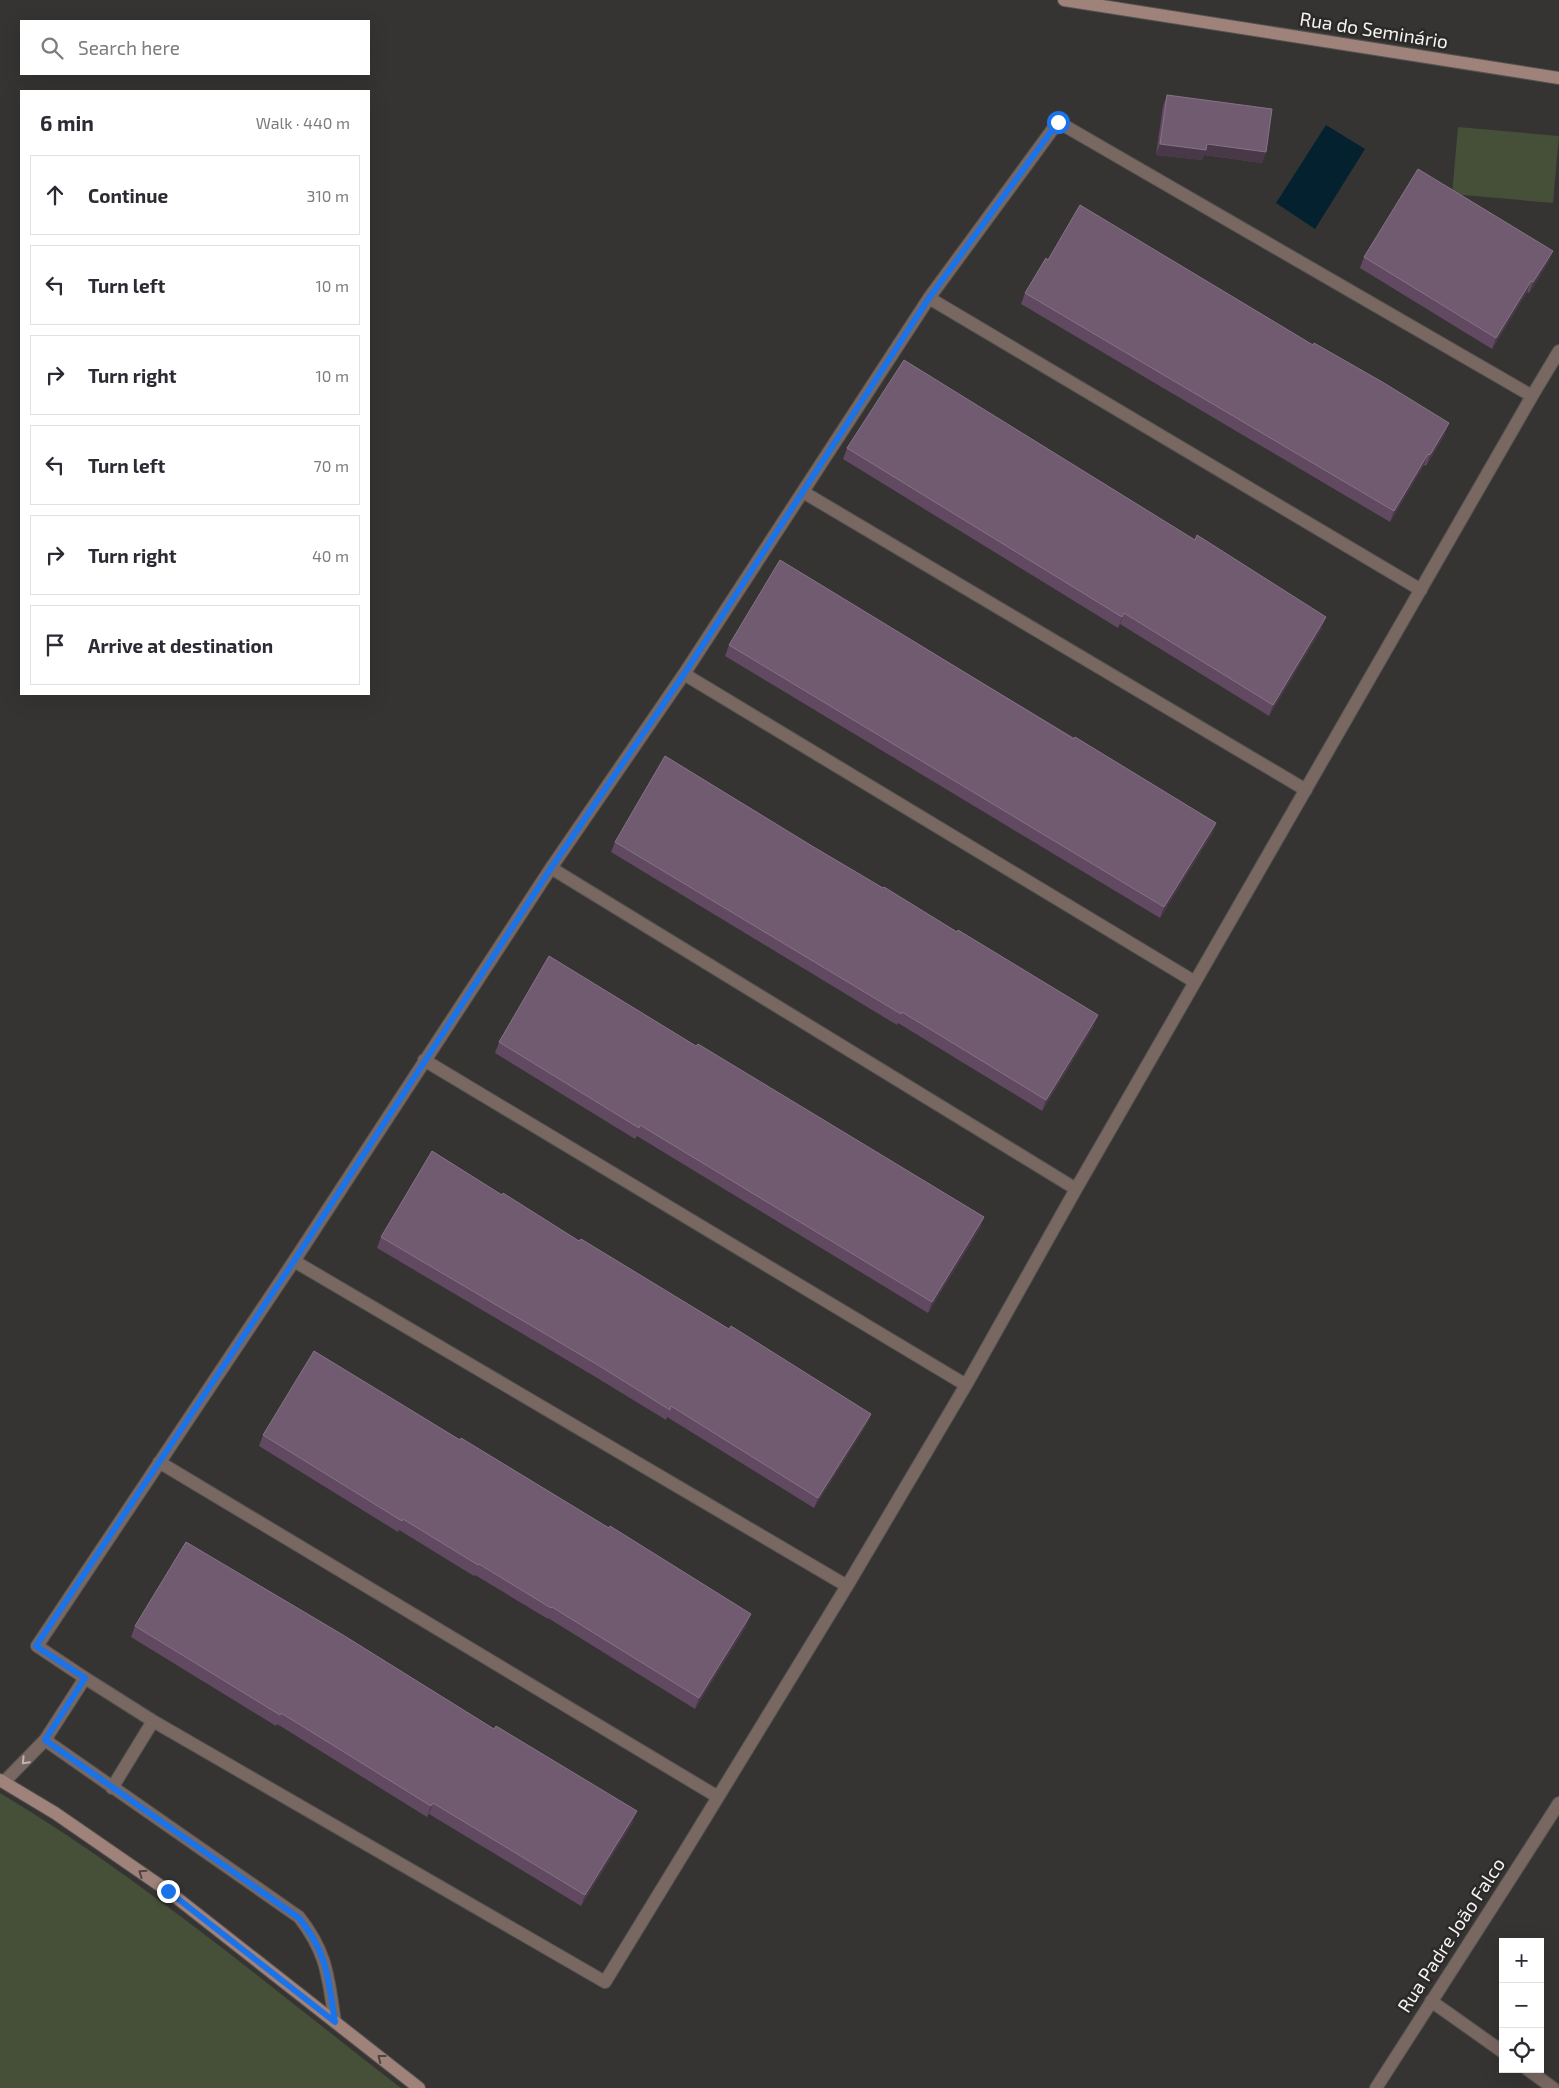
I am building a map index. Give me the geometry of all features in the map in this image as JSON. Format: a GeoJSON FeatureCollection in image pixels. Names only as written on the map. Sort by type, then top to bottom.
{"type":"FeatureCollection","features":[{"type":"Feature","properties":{"kind":"main road","name":"Rua do Seminário"},"geometry":{"type":"LineString","coordinates":[[1064,0],[1559,78]]}},
{"type":"Feature","properties":{"kind":"main road"},"geometry":{"type":"LineString","coordinates":[[2,1781],[56,1813],[168,1891],[419,2088]]}},
{"type":"Feature","properties":{"kind":"street"},"geometry":{"type":"LineString","coordinates":[[1532,396],[1058,122],[929,298],[684,674],[551,868],[294,1261],[36,1646],[153,1721],[605,1982],[966,1385],[1076,1189],[1559,351]]}},
{"type":"Feature","properties":{"kind":"street"},"geometry":{"type":"LineString","coordinates":[[929,298],[1421,590]]}},
{"type":"Feature","properties":{"kind":"street"},"geometry":{"type":"LineString","coordinates":[[803,492],[1306,790]]}},
{"type":"Feature","properties":{"kind":"street"},"geometry":{"type":"LineString","coordinates":[[684,674],[1196,982]]}},
{"type":"Feature","properties":{"kind":"street"},"geometry":{"type":"LineString","coordinates":[[551,868],[1076,1189]]}},
{"type":"Feature","properties":{"kind":"street"},"geometry":{"type":"LineString","coordinates":[[424,1060],[966,1385]]}},
{"type":"Feature","properties":{"kind":"street"},"geometry":{"type":"LineString","coordinates":[[294,1261],[846,1586]]}},
{"type":"Feature","properties":{"kind":"street"},"geometry":{"type":"LineString","coordinates":[[159,1462],[718,1797]]}},
{"type":"Feature","properties":{"kind":"street"},"geometry":{"type":"LineString","coordinates":[[2,1781],[45,1740],[85,1678]]}},
{"type":"Feature","properties":{"kind":"street"},"geometry":{"type":"LineString","coordinates":[[112,1788],[153,1721]]}},
{"type":"Feature","properties":{"kind":"street"},"geometry":{"type":"LineString","coordinates":[[45,1740],[299,1918],[312,1934],[325,1962],[335,2022]]}},
{"type":"Feature","properties":{"kind":"street","name":"Rua Padre João Falco"},"geometry":{"type":"LineString","coordinates":[[1376,2088],[1559,1803]]}},
{"type":"Feature","properties":{"kind":"street"},"geometry":{"type":"LineString","coordinates":[[1431,2001],[1499,2049]]}},
{"type":"Feature","properties":{"kind":"street"},"geometry":{"type":"LineString","coordinates":[[1533,2073],[1554,2088]]}},
{"type":"Feature","properties":{"kind":"green space"},"geometry":{"type":"Polygon","coordinates":[[[1458,127],[1559,136],[1553,203],[1452,194],[1458,127]]]}},
{"type":"Feature","properties":{"kind":"green space"},"geometry":{"type":"Polygon","coordinates":[[[0,1793],[53,1826],[155,1897],[401,2088],[0,2088],[0,1793]]]}},
{"type":"Feature","properties":{"kind":"water"},"geometry":{"type":"Polygon","coordinates":[[[1326,125],[1365,149],[1315,229],[1276,203],[1326,125]]]}},
{"type":"Feature","properties":{"kind":"building"},"geometry":{"type":"Polygon","coordinates":[[[1167,95],[1272,109],[1266,152],[1207,144],[1206,150],[1160,144],[1167,95]]]}},
{"type":"Feature","properties":{"kind":"building"},"geometry":{"type":"Polygon","coordinates":[[[1418,169],[1553,251],[1533,282],[1531,281],[1496,338],[1364,257],[1418,169]]]}},
{"type":"Feature","properties":{"kind":"building"},"geometry":{"type":"Polygon","coordinates":[[[1080,205],[1313,345],[1314,343],[1384,383],[1449,423],[1394,511],[1025,293],[1046,258],[1048,260],[1080,205]]]}},
{"type":"Feature","properties":{"kind":"building"},"geometry":{"type":"Polygon","coordinates":[[[904,360],[1195,540],[1197,535],[1326,617],[1273,705],[1124,613],[1122,617],[847,448],[904,360]]]}},
{"type":"Feature","properties":{"kind":"building"},"geometry":{"type":"Polygon","coordinates":[[[780,560],[1216,823],[1164,907],[729,645],[780,560]]]}},
{"type":"Feature","properties":{"kind":"building"},"geometry":{"type":"Polygon","coordinates":[[[665,756],[812,846],[957,932],[958,930],[1098,1015],[1046,1100],[902,1012],[901,1014],[615,842],[665,756]]]}},
{"type":"Feature","properties":{"kind":"building"},"geometry":{"type":"Polygon","coordinates":[[[549,956],[696,1046],[698,1044],[984,1217],[932,1302],[640,1125],[639,1128],[499,1042],[549,956]]]}},
{"type":"Feature","properties":{"kind":"building"},"geometry":{"type":"Polygon","coordinates":[[[432,1151],[502,1195],[503,1193],[579,1241],[581,1239],[729,1329],[731,1326],[871,1414],[818,1498],[671,1406],[670,1410],[598,1365],[381,1237],[432,1151]]]}},
{"type":"Feature","properties":{"kind":"building"},"geometry":{"type":"Polygon","coordinates":[[[314,1351],[460,1440],[461,1438],[609,1528],[610,1526],[751,1614],[699,1698],[552,1607],[403,1519],[402,1521],[263,1435],[314,1351]]]}},
{"type":"Feature","properties":{"kind":"building"},"geometry":{"type":"Polygon","coordinates":[[[186,1542],[343,1635],[494,1729],[496,1726],[637,1811],[585,1895],[433,1803],[431,1806],[281,1713],[280,1715],[135,1626],[186,1542]]]}},
{"type":"Feature","properties":{"kind":"route"},"geometry":{"type":"LineString","coordinates":[[168,1891],[335,2022],[325,1962],[312,1934],[299,1918],[45,1740],[85,1678],[36,1646],[294,1261],[551,868],[684,674],[929,298],[1058,122]]}}]}
